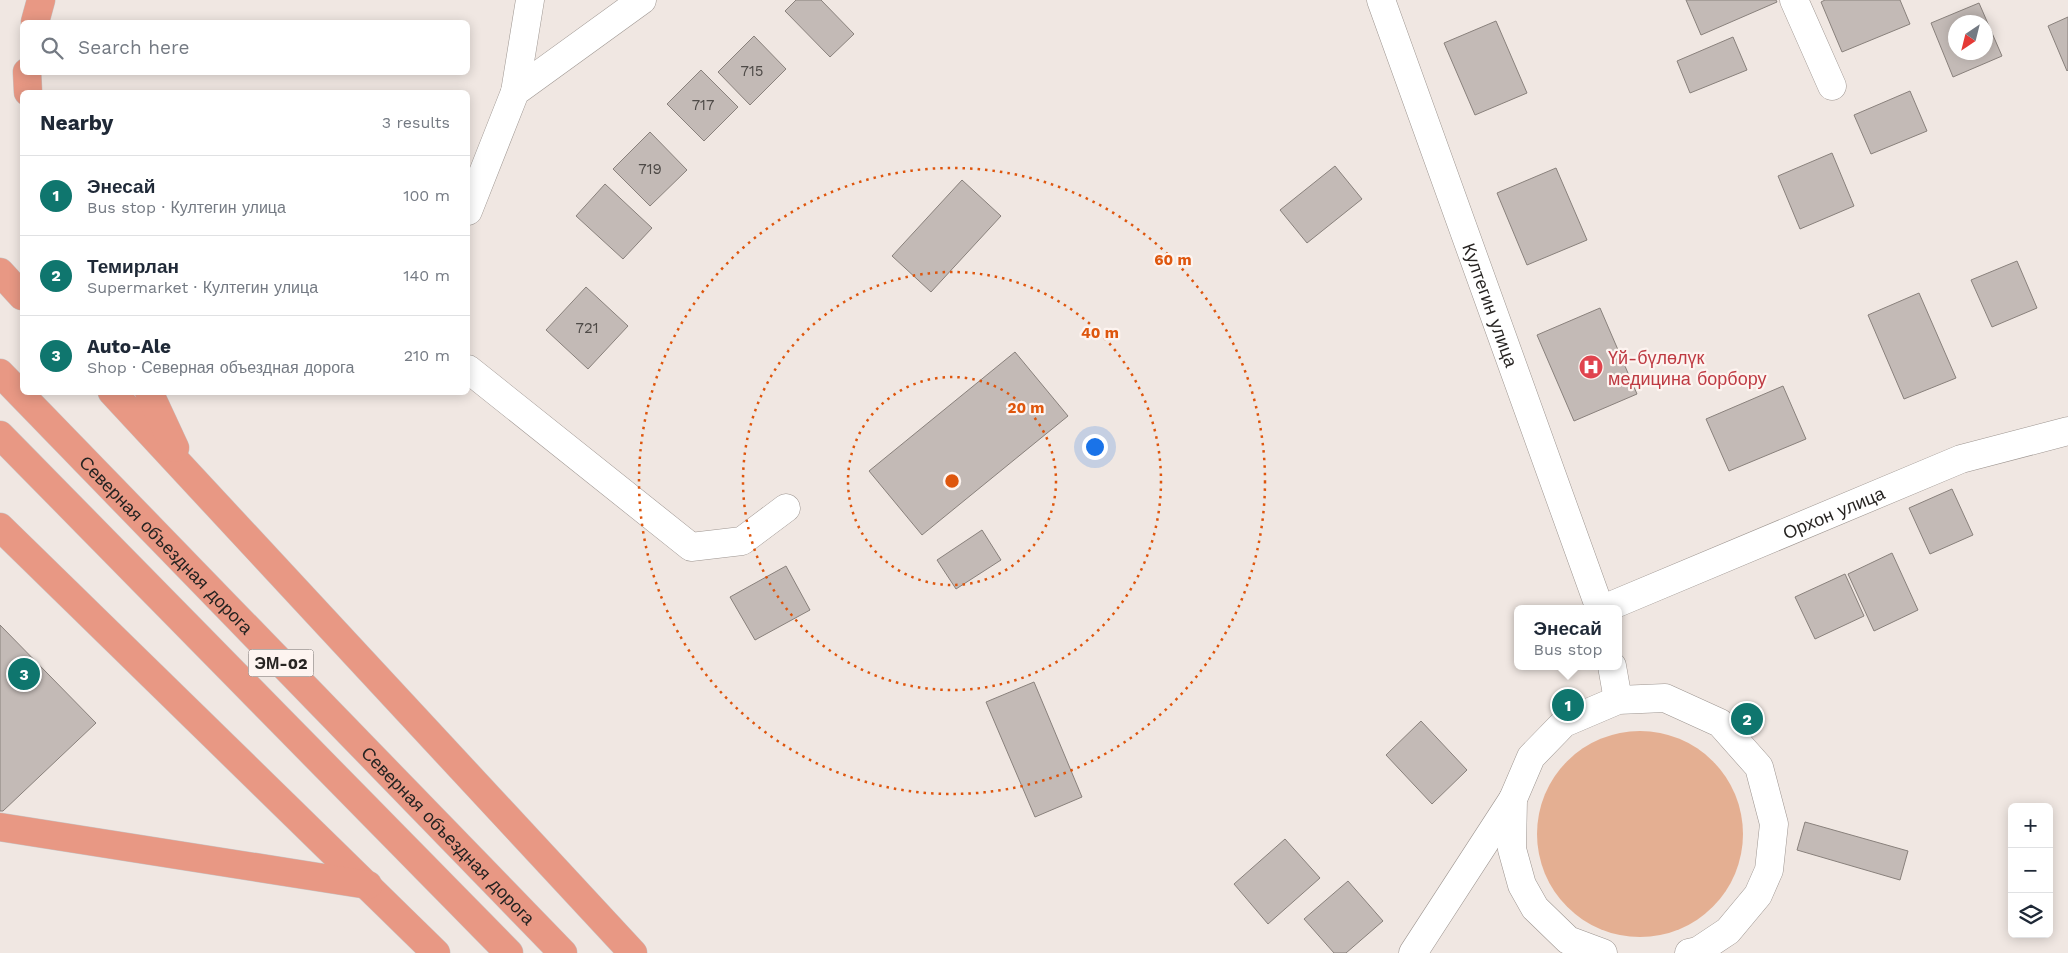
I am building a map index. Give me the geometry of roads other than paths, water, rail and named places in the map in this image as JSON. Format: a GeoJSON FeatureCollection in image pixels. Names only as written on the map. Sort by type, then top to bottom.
{"type":"FeatureCollection","features":[{"type":"Feature","properties":{"kind":"highway"},"geometry":{"type":"LineString","coordinates":[[35,20],[40,0]]}},
{"type":"Feature","properties":{"kind":"highway"},"geometry":{"type":"LineString","coordinates":[[27,75],[28,90]]}},
{"type":"Feature","properties":{"kind":"highway"},"geometry":{"type":"LineString","coordinates":[[0,272],[20,294]]}},
{"type":"Feature","properties":{"kind":"highway","name":"Северная объездная дорога"},"geometry":{"type":"LineString","coordinates":[[0,373],[20,394]]}},
{"type":"Feature","properties":{"kind":"highway","name":"Северная объездная дорога"},"geometry":{"type":"LineString","coordinates":[[21,395],[563,953]]}},
{"type":"Feature","properties":{"kind":"highway"},"geometry":{"type":"LineString","coordinates":[[115,395],[634,953]]}},
{"type":"Feature","properties":{"kind":"highway"},"geometry":{"type":"LineString","coordinates":[[150,395],[186,472]]}},
{"type":"Feature","properties":{"kind":"highway","name":"ЭМ-02"},"geometry":{"type":"LineString","coordinates":[[0,435],[509,953]]}},
{"type":"Feature","properties":{"kind":"highway"},"geometry":{"type":"LineString","coordinates":[[0,527],[436,953]]}},
{"type":"Feature","properties":{"kind":"highway"},"geometry":{"type":"LineString","coordinates":[[0,827],[368,885]]}},
{"type":"Feature","properties":{"kind":"street"},"geometry":{"type":"LineString","coordinates":[[470,206],[515,92],[530,0]]}},
{"type":"Feature","properties":{"kind":"street"},"geometry":{"type":"LineString","coordinates":[[515,92],[642,0]]}},
{"type":"Feature","properties":{"kind":"street","name":"Култегин улица"},"geometry":{"type":"LineString","coordinates":[[1380,0],[1601,605]]}},
{"type":"Feature","properties":{"kind":"street"},"geometry":{"type":"LineString","coordinates":[[1794,0],[1832,86]]}},
{"type":"Feature","properties":{"kind":"street"},"geometry":{"type":"LineString","coordinates":[[470,371],[691,547],[742,541],[786,508]]}},
{"type":"Feature","properties":{"kind":"street","name":"Орхон улица"},"geometry":{"type":"LineString","coordinates":[[1612,605],[1961,459],[2068,431]]}},
{"type":"Feature","properties":{"kind":"street"},"geometry":{"type":"LineString","coordinates":[[1613,670],[1618,700]]}},
{"type":"Feature","properties":{"kind":"street"},"geometry":{"type":"LineString","coordinates":[[1413,953],[1513,799],[1531,757],[1564,723],[1618,700],[1665,698],[1720,723],[1759,767],[1774,824],[1769,870],[1758,895],[1728,931],[1698,950],[1688,953]]}},
{"type":"Feature","properties":{"kind":"street"},"geometry":{"type":"LineString","coordinates":[[1513,799],[1512,849],[1522,885],[1535,908],[1568,940],[1603,953]]}},
{"type":"Feature","properties":{"kind":"place","name":"Үй-бүлөлүк медицина борбору"},"geometry":{"type":"Point","coordinates":[1591,367]}},
{"type":"Feature","properties":{"kind":"place","name":"Auto-Ale"},"geometry":{"type":"Point","coordinates":[24,674]}},
{"type":"Feature","properties":{"kind":"place","name":"Энесай"},"geometry":{"type":"Point","coordinates":[1568,705]}},
{"type":"Feature","properties":{"kind":"place","name":"Темирлан"},"geometry":{"type":"Point","coordinates":[1747,719]}}]}
